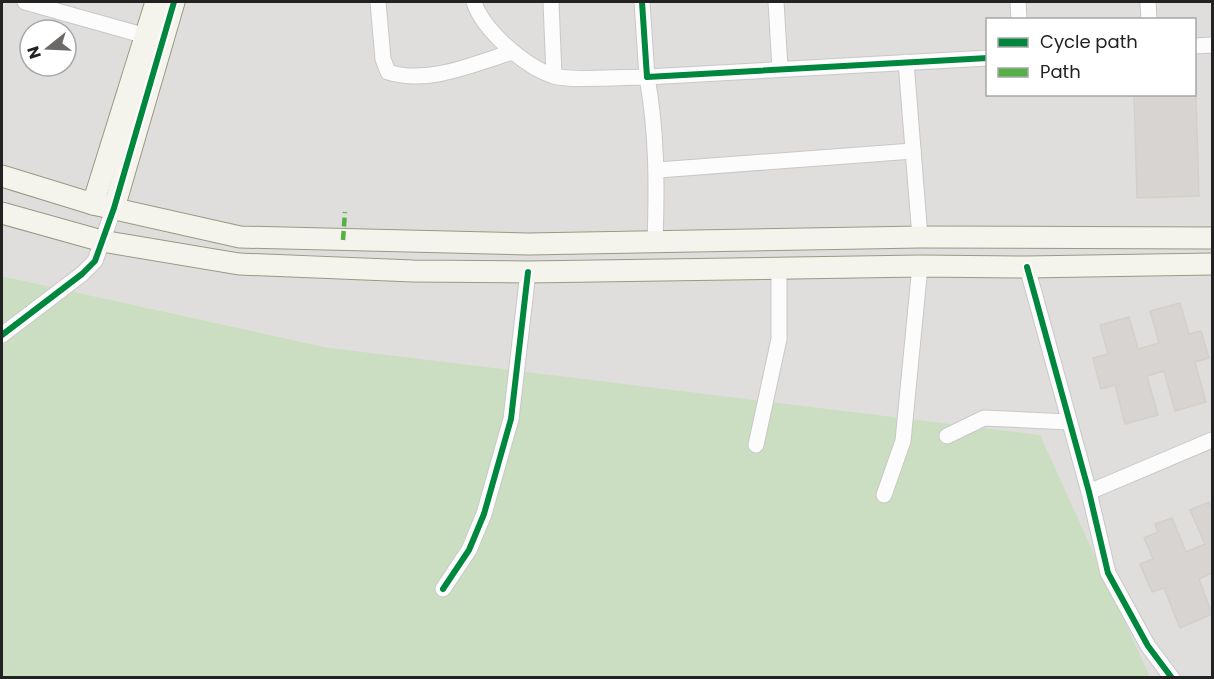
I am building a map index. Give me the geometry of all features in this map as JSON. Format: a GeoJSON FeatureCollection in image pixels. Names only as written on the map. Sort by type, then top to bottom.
{"type":"FeatureCollection","features":[{"type":"Feature","properties":{"kind":"main road"},"geometry":{"type":"LineString","coordinates":[[93,204],[156,2]]}},
{"type":"Feature","properties":{"kind":"main road"},"geometry":{"type":"LineString","coordinates":[[114,208],[174,2]]}},
{"type":"Feature","properties":{"kind":"main road"},"geometry":{"type":"LineString","coordinates":[[2,176],[93,204],[240,237],[528,244],[778,242],[920,237],[1212,238]]}},
{"type":"Feature","properties":{"kind":"main road"},"geometry":{"type":"LineString","coordinates":[[2,213],[102,241],[239,264],[528,273],[920,266],[1212,264]]}},
{"type":"Feature","properties":{"kind":"street"},"geometry":{"type":"LineString","coordinates":[[25,2],[146,36]]}},
{"type":"Feature","properties":{"kind":"street"},"geometry":{"type":"LineString","coordinates":[[378,2],[383,59],[388,72],[399,76],[428,75],[512,52]]}},
{"type":"Feature","properties":{"kind":"street"},"geometry":{"type":"LineString","coordinates":[[474,2],[490,31],[512,52],[554,76],[647,77],[986,58]]}},
{"type":"Feature","properties":{"kind":"street"},"geometry":{"type":"LineString","coordinates":[[551,2],[554,76]]}},
{"type":"Feature","properties":{"kind":"street"},"geometry":{"type":"LineString","coordinates":[[642,2],[647,77],[654,112],[658,170],[655,242]]}},
{"type":"Feature","properties":{"kind":"street"},"geometry":{"type":"LineString","coordinates":[[776,2],[780,68]]}},
{"type":"Feature","properties":{"kind":"street"},"geometry":{"type":"LineString","coordinates":[[1018,2],[1019,18]]}},
{"type":"Feature","properties":{"kind":"street"},"geometry":{"type":"LineString","coordinates":[[1148,2],[1149,18]]}},
{"type":"Feature","properties":{"kind":"street"},"geometry":{"type":"LineString","coordinates":[[1196,46],[1212,45]]}},
{"type":"Feature","properties":{"kind":"street"},"geometry":{"type":"LineString","coordinates":[[906,62],[920,237]]}},
{"type":"Feature","properties":{"kind":"street"},"geometry":{"type":"LineString","coordinates":[[658,170],[913,151]]}},
{"type":"Feature","properties":{"kind":"street"},"geometry":{"type":"LineString","coordinates":[[2,335],[82,274],[95,261],[114,208]]}},
{"type":"Feature","properties":{"kind":"street"},"geometry":{"type":"LineString","coordinates":[[884,495],[903,441],[920,266]]}},
{"type":"Feature","properties":{"kind":"street"},"geometry":{"type":"LineString","coordinates":[[1028,267],[1089,492],[1108,573],[1148,646],[1172,678]]}},
{"type":"Feature","properties":{"kind":"street"},"geometry":{"type":"LineString","coordinates":[[756,445],[779,339],[779,270]]}},
{"type":"Feature","properties":{"kind":"street"},"geometry":{"type":"LineString","coordinates":[[443,589],[469,550],[484,514],[511,419],[528,273]]}},
{"type":"Feature","properties":{"kind":"street"},"geometry":{"type":"LineString","coordinates":[[947,436],[984,418],[1069,422]]}},
{"type":"Feature","properties":{"kind":"street"},"geometry":{"type":"LineString","coordinates":[[1089,492],[1212,440]]}},
{"type":"Feature","properties":{"kind":"shaded area"},"geometry":{"type":"Polygon","coordinates":[[[2,2],[1212,2],[1212,677],[1150,677],[330,348],[2,276],[2,2]]]}},
{"type":"Feature","properties":{"kind":"green space"},"geometry":{"type":"Polygon","coordinates":[[[2,276],[330,348],[1040,435],[1150,677],[2,678],[2,276]]]}},
{"type":"Feature","properties":{"kind":"building"},"geometry":{"type":"Polygon","coordinates":[[[1134,96],[1196,96],[1199,196],[1137,198],[1134,96]]]}},
{"type":"Feature","properties":{"kind":"building"},"geometry":{"type":"Polygon","coordinates":[[[1180,303],[1189,334],[1201,331],[1209,358],[1195,362],[1206,402],[1175,411],[1164,371],[1147,376],[1158,415],[1125,424],[1115,385],[1101,389],[1093,358],[1108,354],[1100,325],[1129,317],[1138,349],[1159,343],[1150,311],[1180,303]]]}},
{"type":"Feature","properties":{"kind":"building"},"geometry":{"type":"Polygon","coordinates":[[[1209,502],[1212,510],[1212,573],[1199,579],[1212,614],[1180,628],[1164,588],[1152,592],[1140,564],[1153,559],[1144,538],[1158,532],[1155,524],[1172,518],[1186,552],[1205,544],[1190,510],[1209,502]]]}},
{"type":"Feature","properties":{"kind":"marked path"},"geometry":{"type":"LineString","coordinates":[[343,240],[345,212]]}},
{"type":"Feature","properties":{"kind":"cycle path"},"geometry":{"type":"LineString","coordinates":[[2,335],[82,274],[95,261],[114,208],[174,2]]}},
{"type":"Feature","properties":{"kind":"cycle path"},"geometry":{"type":"LineString","coordinates":[[642,2],[647,77],[986,58]]}},
{"type":"Feature","properties":{"kind":"cycle path"},"geometry":{"type":"LineString","coordinates":[[1027,267],[1089,492],[1108,573],[1148,646],[1172,678]]}},
{"type":"Feature","properties":{"kind":"cycle path"},"geometry":{"type":"LineString","coordinates":[[443,589],[469,550],[484,514],[511,419],[528,272]]}}]}
